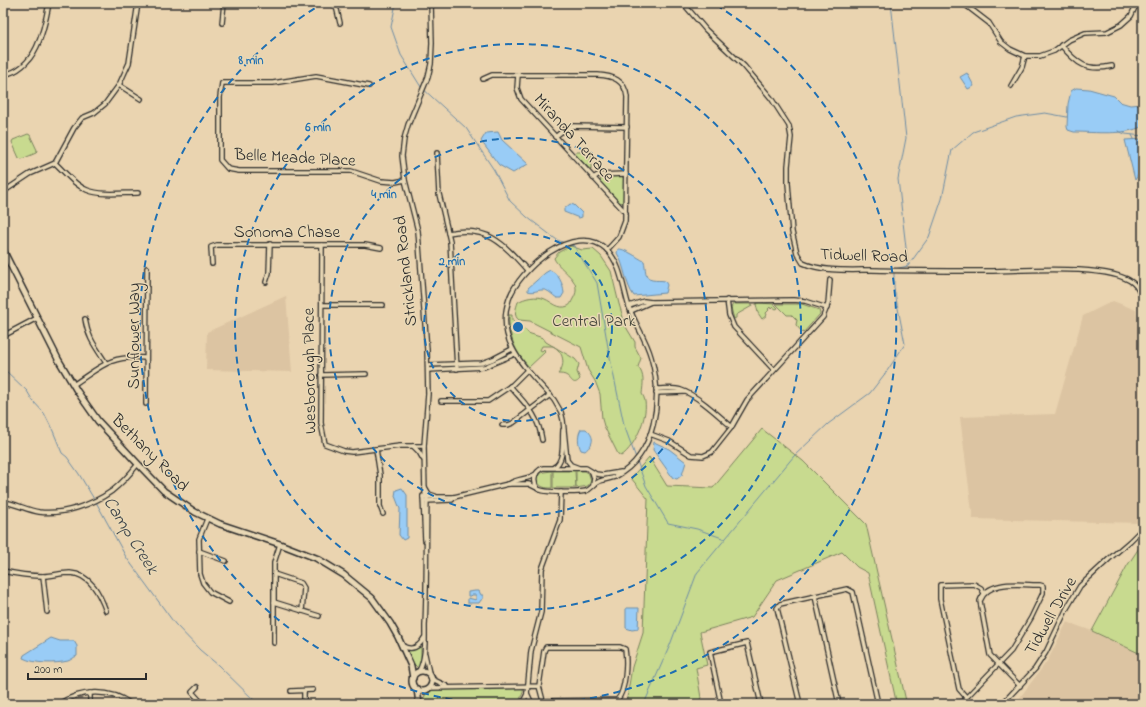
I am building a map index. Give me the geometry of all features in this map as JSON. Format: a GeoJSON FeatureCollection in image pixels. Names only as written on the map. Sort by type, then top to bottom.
{"type":"FeatureCollection","features":[{"type":"Feature","properties":{"kind":"street"},"geometry":{"type":"LineString","coordinates":[[3,74],[18,71],[34,54],[46,20],[49,3]]}},
{"type":"Feature","properties":{"kind":"street"},"geometry":{"type":"LineString","coordinates":[[3,192],[30,174],[55,163],[74,128],[82,118],[94,113],[105,104],[119,85],[130,63],[138,3]]}},
{"type":"Feature","properties":{"kind":"street"},"geometry":{"type":"LineString","coordinates":[[222,23],[224,3]]}},
{"type":"Feature","properties":{"kind":"street"},"geometry":{"type":"LineString","coordinates":[[333,3],[337,10],[340,23]]}},
{"type":"Feature","properties":{"kind":"street","name":"Strickland Road"},"geometry":{"type":"LineString","coordinates":[[424,499],[424,446],[428,365],[418,231],[405,180],[402,160],[404,139],[412,114],[428,77],[432,58],[431,3]]}},
{"type":"Feature","properties":{"kind":"street","name":"Tidwell Road"},"geometry":{"type":"LineString","coordinates":[[683,3],[706,30],[744,66],[771,98],[788,126],[791,137],[788,183],[792,232],[797,253],[803,263],[822,268],[851,270],[1075,270],[1098,272],[1112,274],[1134,283],[1143,301]]}},
{"type":"Feature","properties":{"kind":"street"},"geometry":{"type":"LineString","coordinates":[[963,3],[989,23],[1001,42],[1010,50],[1025,56],[1040,56],[1054,51],[1069,40],[1085,33],[1107,32],[1121,25],[1131,16],[1137,3]]}},
{"type":"Feature","properties":{"kind":"street"},"geometry":{"type":"LineString","coordinates":[[1061,45],[1073,59],[1086,67],[1103,68],[1112,66]]}},
{"type":"Feature","properties":{"kind":"street"},"geometry":{"type":"LineString","coordinates":[[1011,86],[1022,67],[1025,56]]}},
{"type":"Feature","properties":{"kind":"street"},"geometry":{"type":"LineString","coordinates":[[482,79],[492,75],[598,75],[616,78],[624,85],[627,94],[626,214],[619,237],[607,250]]}},
{"type":"Feature","properties":{"kind":"street","name":"Miranda Terrace"},"geometry":{"type":"LineString","coordinates":[[518,75],[517,86],[520,97],[626,214]]}},
{"type":"Feature","properties":{"kind":"street","name":"Belle Meade Place"},"geometry":{"type":"LineString","coordinates":[[369,86],[316,76],[274,83],[222,83],[220,97],[220,160],[228,169],[239,172],[351,171],[379,180],[395,182],[405,180]]}},
{"type":"Feature","properties":{"kind":"street"},"geometry":{"type":"LineString","coordinates":[[119,85],[141,99]]}},
{"type":"Feature","properties":{"kind":"street"},"geometry":{"type":"LineString","coordinates":[[555,137],[565,129],[573,126],[627,126]]}},
{"type":"Feature","properties":{"kind":"street"},"geometry":{"type":"LineString","coordinates":[[437,153],[438,183],[448,233],[457,369]]}},
{"type":"Feature","properties":{"kind":"street"},"geometry":{"type":"LineString","coordinates":[[55,163],[75,182],[87,190],[104,193],[138,193]]}},
{"type":"Feature","properties":{"kind":"street"},"geometry":{"type":"LineString","coordinates":[[593,178],[598,175],[626,174]]}},
{"type":"Feature","properties":{"kind":"street"},"geometry":{"type":"LineString","coordinates":[[448,233],[467,230],[487,236],[505,246],[527,270]]}},
{"type":"Feature","properties":{"kind":"street"},"geometry":{"type":"LineString","coordinates":[[424,499],[454,497],[508,484],[530,484],[545,492],[585,491],[597,482],[614,477],[638,458],[650,434],[656,406],[656,389],[651,357],[629,306],[617,265],[607,250],[600,245],[588,241],[573,241],[564,244],[549,253],[523,274],[514,288],[507,307],[506,328],[512,350],[527,370],[557,404],[561,412],[563,423],[567,460],[571,465],[579,468]]}},
{"type":"Feature","properties":{"kind":"street"},"geometry":{"type":"LineString","coordinates":[[266,282],[269,273],[270,244]]}},
{"type":"Feature","properties":{"kind":"street","name":"Sonoma Chase"},"geometry":{"type":"LineString","coordinates":[[212,264],[211,247],[217,245],[369,245],[381,248]]}},
{"type":"Feature","properties":{"kind":"street","name":"Wesborough Place"},"geometry":{"type":"LineString","coordinates":[[322,245],[321,423],[325,444],[348,452],[424,446]]}},
{"type":"Feature","properties":{"kind":"street","name":"Bethany Road"},"geometry":{"type":"LineString","coordinates":[[3,250],[73,385],[98,420],[138,464],[169,494],[192,511],[207,519],[316,558],[344,575],[372,598],[390,623],[411,666],[413,678]]}},
{"type":"Feature","properties":{"kind":"street","name":"Sunflower Way"},"geometry":{"type":"LineString","coordinates":[[146,404],[147,268]]}},
{"type":"Feature","properties":{"kind":"street"},"geometry":{"type":"LineString","coordinates":[[650,434],[669,441],[688,455],[700,456],[708,454],[714,450],[732,427],[744,403],[821,318],[827,308],[830,280]]}},
{"type":"Feature","properties":{"kind":"street"},"geometry":{"type":"LineString","coordinates":[[727,300],[729,315],[734,327],[774,370]]}},
{"type":"Feature","properties":{"kind":"street"},"geometry":{"type":"LineString","coordinates":[[629,306],[644,301],[796,300],[805,301],[827,308]]}},
{"type":"Feature","properties":{"kind":"street"},"geometry":{"type":"LineString","coordinates":[[631,311],[651,302]]}},
{"type":"Feature","properties":{"kind":"street"},"geometry":{"type":"LineString","coordinates":[[322,305],[383,305]]}},
{"type":"Feature","properties":{"kind":"street"},"geometry":{"type":"LineString","coordinates":[[3,336],[37,318]]}},
{"type":"Feature","properties":{"kind":"street"},"geometry":{"type":"LineString","coordinates":[[85,319],[87,331],[106,363]]}},
{"type":"Feature","properties":{"kind":"street"},"geometry":{"type":"LineString","coordinates":[[428,365],[482,362],[493,359],[512,350]]}},
{"type":"Feature","properties":{"kind":"street"},"geometry":{"type":"LineString","coordinates":[[428,370],[487,367],[515,354]]}},
{"type":"Feature","properties":{"kind":"street"},"geometry":{"type":"LineString","coordinates":[[73,385],[106,363],[125,358],[146,358]]}},
{"type":"Feature","properties":{"kind":"street"},"geometry":{"type":"LineString","coordinates":[[441,401],[486,402],[510,386],[527,370]]}},
{"type":"Feature","properties":{"kind":"street"},"geometry":{"type":"LineString","coordinates":[[322,374],[366,374]]}},
{"type":"Feature","properties":{"kind":"street"},"geometry":{"type":"LineString","coordinates":[[510,386],[531,411],[538,422],[542,440]]}},
{"type":"Feature","properties":{"kind":"street"},"geometry":{"type":"LineString","coordinates":[[656,389],[687,393],[732,427]]}},
{"type":"Feature","properties":{"kind":"street"},"geometry":{"type":"LineString","coordinates":[[656,394],[680,391]]}},
{"type":"Feature","properties":{"kind":"street"},"geometry":{"type":"LineString","coordinates":[[502,425],[511,424],[531,411],[550,395]]}},
{"type":"Feature","properties":{"kind":"street"},"geometry":{"type":"LineString","coordinates":[[552,468],[557,465],[561,459],[563,423]]}},
{"type":"Feature","properties":{"kind":"street"},"geometry":{"type":"LineString","coordinates":[[413,446],[419,452],[424,462]]}},
{"type":"Feature","properties":{"kind":"street"},"geometry":{"type":"LineString","coordinates":[[376,449],[380,475],[380,506],[383,514]]}},
{"type":"Feature","properties":{"kind":"street"},"geometry":{"type":"LineString","coordinates":[[3,502],[44,512],[62,511],[85,505],[112,490],[125,479],[138,464]]}},
{"type":"Feature","properties":{"kind":"street"},"geometry":{"type":"LineString","coordinates":[[508,484],[515,480],[530,478],[543,468],[586,468],[596,474],[602,475],[622,472]]}},
{"type":"Feature","properties":{"kind":"street"},"geometry":{"type":"LineString","coordinates":[[592,471],[594,478],[592,486]]}},
{"type":"Feature","properties":{"kind":"street"},"geometry":{"type":"LineString","coordinates":[[536,474],[535,483],[537,488]]}},
{"type":"Feature","properties":{"kind":"street"},"geometry":{"type":"LineString","coordinates":[[602,475],[603,480]]}},
{"type":"Feature","properties":{"kind":"street"},"geometry":{"type":"LineString","coordinates":[[424,483],[426,491],[429,494],[440,497]]}},
{"type":"Feature","properties":{"kind":"street"},"geometry":{"type":"LineString","coordinates":[[522,704],[527,693],[532,646],[541,612],[542,569],[560,520],[561,492]]}},
{"type":"Feature","properties":{"kind":"street"},"geometry":{"type":"LineString","coordinates":[[424,499],[436,501],[452,500],[454,497]]}},
{"type":"Feature","properties":{"kind":"street"},"geometry":{"type":"LineString","coordinates":[[420,704],[417,690],[413,684],[413,678],[422,665],[425,636],[426,513],[424,499]]}},
{"type":"Feature","properties":{"kind":"street"},"geometry":{"type":"LineString","coordinates":[[424,499],[426,555]]}},
{"type":"Feature","properties":{"kind":"street"},"geometry":{"type":"LineString","coordinates":[[426,513],[430,505],[436,501]]}},
{"type":"Feature","properties":{"kind":"street"},"geometry":{"type":"LineString","coordinates":[[207,519],[199,538],[200,574],[203,583],[210,592],[229,602]]}},
{"type":"Feature","properties":{"kind":"street","name":"Tidwell Drive"},"geometry":{"type":"LineString","coordinates":[[1002,704],[1035,669],[1046,652],[1067,608],[1080,586],[1143,528]]}},
{"type":"Feature","properties":{"kind":"street"},"geometry":{"type":"LineString","coordinates":[[274,643],[274,563],[280,544]]}},
{"type":"Feature","properties":{"kind":"street"},"geometry":{"type":"LineString","coordinates":[[199,551],[226,561]]}},
{"type":"Feature","properties":{"kind":"street"},"geometry":{"type":"LineString","coordinates":[[3,571],[16,574],[43,576],[70,573],[83,576],[100,594],[106,611]]}},
{"type":"Feature","properties":{"kind":"street"},"geometry":{"type":"LineString","coordinates":[[274,574],[302,583],[304,588],[302,611]]}},
{"type":"Feature","properties":{"kind":"street"},"geometry":{"type":"LineString","coordinates":[[43,576],[47,612]]}},
{"type":"Feature","properties":{"kind":"street"},"geometry":{"type":"LineString","coordinates":[[966,697],[959,689],[940,599],[940,585],[974,584],[984,593]]}},
{"type":"Feature","properties":{"kind":"street"},"geometry":{"type":"LineString","coordinates":[[960,704],[966,697],[998,664],[1011,651],[1028,623],[1043,593],[1043,586],[1006,584],[995,587],[984,593],[980,601],[980,605],[990,655],[998,664],[1020,686]]}},
{"type":"Feature","properties":{"kind":"street"},"geometry":{"type":"LineString","coordinates":[[800,704],[777,608],[780,604],[847,589],[853,592],[878,704]]}},
{"type":"Feature","properties":{"kind":"street"},"geometry":{"type":"LineString","coordinates":[[815,596],[840,704]]}},
{"type":"Feature","properties":{"kind":"street"},"geometry":{"type":"LineString","coordinates":[[274,602],[319,616]]}},
{"type":"Feature","properties":{"kind":"street"},"geometry":{"type":"LineString","coordinates":[[401,643],[407,648],[414,648],[419,645],[425,636]]}},
{"type":"Feature","properties":{"kind":"street"},"geometry":{"type":"LineString","coordinates":[[721,704],[710,652],[747,643],[761,704]]}},
{"type":"Feature","properties":{"kind":"street"},"geometry":{"type":"LineString","coordinates":[[546,647],[620,647],[625,649],[625,676],[621,694],[616,700],[543,701],[539,686],[544,651],[546,647]]}},
{"type":"Feature","properties":{"kind":"street"},"geometry":{"type":"LineString","coordinates":[[424,649],[429,673],[432,679],[452,687]]}},
{"type":"Feature","properties":{"kind":"street","name":"Bethany Road"},"geometry":{"type":"LineString","coordinates":[[411,666],[418,672]]}},
{"type":"Feature","properties":{"kind":"street"},"geometry":{"type":"LineString","coordinates":[[418,672],[424,671],[429,673]]}},
{"type":"Feature","properties":{"kind":"street"},"geometry":{"type":"LineString","coordinates":[[420,704],[432,679]]}},
{"type":"Feature","properties":{"kind":"street"},"geometry":{"type":"LineString","coordinates":[[417,690],[452,687],[539,686]]}},
{"type":"Feature","properties":{"kind":"street"},"geometry":{"type":"LineString","coordinates":[[197,687],[192,692],[203,704]]}},
{"type":"Feature","properties":{"kind":"street"},"geometry":{"type":"LineString","coordinates":[[291,691],[313,690]]}},
{"type":"Feature","properties":{"kind":"street"},"geometry":{"type":"LineString","coordinates":[[304,691],[304,704]]}},
{"type":"Feature","properties":{"kind":"street"},"geometry":{"type":"LineString","coordinates":[[90,693],[90,704]]}},
{"type":"Feature","properties":{"kind":"street"},"geometry":{"type":"LineString","coordinates":[[59,704],[74,696],[90,693],[114,695],[131,704]]}},
{"type":"Feature","properties":{"kind":"street"},"geometry":{"type":"LineString","coordinates":[[527,693],[532,704]]}},
{"type":"Feature","properties":{"kind":"shaded area"},"geometry":{"type":"Polygon","coordinates":[[[286,296],[292,372],[206,370],[207,332],[286,296]]]}},
{"type":"Feature","properties":{"kind":"shaded area"},"geometry":{"type":"Polygon","coordinates":[[[1113,301],[1136,310],[1143,378],[1143,523],[973,519],[960,417],[1055,414],[1083,316],[1113,301]]]}},
{"type":"Feature","properties":{"kind":"shaded area"},"geometry":{"type":"Polygon","coordinates":[[[1067,622],[1092,631],[1143,655],[1143,704],[1015,704],[1048,660],[1067,622]]]}},
{"type":"Feature","properties":{"kind":"green space"},"geometry":{"type":"Polygon","coordinates":[[[28,134],[30,135],[37,150],[36,153],[22,159],[19,158],[12,142],[13,140],[28,134]]]}},
{"type":"Feature","properties":{"kind":"green space"},"geometry":{"type":"Polygon","coordinates":[[[576,152],[591,152],[591,170],[575,154],[576,152]]]}},
{"type":"Feature","properties":{"kind":"green space"},"geometry":{"type":"Polygon","coordinates":[[[604,176],[620,176],[625,178],[625,201],[623,203],[618,202],[600,183],[601,178],[604,176]]]}},
{"type":"Feature","properties":{"kind":"green space","name":"Central Park"},"geometry":{"type":"Polygon","coordinates":[[[571,246],[582,250],[593,249],[601,256],[611,271],[626,327],[635,342],[635,347],[641,358],[638,367],[642,373],[643,380],[642,394],[645,400],[644,418],[637,437],[632,445],[621,456],[618,454],[604,426],[600,394],[595,381],[588,370],[581,347],[530,321],[519,320],[516,316],[518,302],[527,298],[542,298],[562,307],[570,304],[576,292],[576,286],[574,281],[554,258],[559,252],[571,246]]]}},
{"type":"Feature","properties":{"kind":"green space"},"geometry":{"type":"Polygon","coordinates":[[[733,304],[751,304],[752,306],[736,315],[736,318],[734,319],[731,308],[733,304]]]}},
{"type":"Feature","properties":{"kind":"green space"},"geometry":{"type":"Polygon","coordinates":[[[756,304],[774,304],[778,308],[776,309],[773,307],[771,309],[770,307],[766,313],[767,315],[762,319],[758,313],[756,304]]]}},
{"type":"Feature","properties":{"kind":"green space"},"geometry":{"type":"Polygon","coordinates":[[[776,304],[802,304],[819,310],[820,314],[803,333],[796,325],[797,320],[792,315],[787,315],[776,304]]]}},
{"type":"Feature","properties":{"kind":"green space"},"geometry":{"type":"Polygon","coordinates":[[[509,315],[512,315],[512,320],[520,327],[522,331],[523,329],[526,330],[528,333],[543,338],[546,342],[553,346],[542,346],[540,350],[542,351],[544,349],[545,352],[529,367],[513,343],[509,315]]]}},
{"type":"Feature","properties":{"kind":"green space"},"geometry":{"type":"Polygon","coordinates":[[[554,347],[575,359],[579,364],[577,372],[580,379],[578,381],[573,382],[566,375],[558,374],[562,367],[563,359],[560,352],[554,347]]]}},
{"type":"Feature","properties":{"kind":"green space"},"geometry":{"type":"Polygon","coordinates":[[[762,429],[803,461],[866,524],[906,701],[896,701],[868,573],[857,567],[842,552],[777,580],[752,617],[700,632],[707,665],[696,668],[701,698],[695,704],[626,704],[632,667],[643,633],[648,499],[631,478],[649,457],[667,486],[713,488],[762,429]]]}},
{"type":"Feature","properties":{"kind":"green space"},"geometry":{"type":"Polygon","coordinates":[[[552,471],[552,488],[542,487],[538,482],[539,474],[552,471]]]}},
{"type":"Feature","properties":{"kind":"green space"},"geometry":{"type":"Polygon","coordinates":[[[553,471],[575,471],[576,488],[553,488],[553,471]]]}},
{"type":"Feature","properties":{"kind":"green space"},"geometry":{"type":"Polygon","coordinates":[[[576,471],[584,471],[589,474],[591,481],[588,486],[576,488],[576,471]]]}},
{"type":"Feature","properties":{"kind":"green space"},"geometry":{"type":"Polygon","coordinates":[[[1143,542],[1143,655],[1092,631],[1127,566],[1143,542]]]}},
{"type":"Feature","properties":{"kind":"green space"},"geometry":{"type":"Polygon","coordinates":[[[421,647],[421,663],[418,668],[414,664],[408,651],[421,647]]]}},
{"type":"Feature","properties":{"kind":"green space"},"geometry":{"type":"Polygon","coordinates":[[[437,688],[480,688],[483,690],[523,688],[523,690],[519,704],[423,704],[427,692],[437,688]]]}},
{"type":"Feature","properties":{"kind":"water"},"geometry":{"type":"Polygon","coordinates":[[[967,73],[974,86],[968,89],[960,77],[967,73]]]}},
{"type":"Feature","properties":{"kind":"water"},"geometry":{"type":"Polygon","coordinates":[[[1076,88],[1089,89],[1114,96],[1120,102],[1130,105],[1143,104],[1143,126],[1127,131],[1100,133],[1074,132],[1068,130],[1068,104],[1071,91],[1076,88]]]}},
{"type":"Feature","properties":{"kind":"water"},"geometry":{"type":"Polygon","coordinates":[[[498,132],[502,140],[528,164],[513,173],[499,165],[481,141],[486,133],[498,132]]]}},
{"type":"Feature","properties":{"kind":"water"},"geometry":{"type":"Polygon","coordinates":[[[1143,139],[1143,168],[1135,180],[1125,140],[1143,139]]]}},
{"type":"Feature","properties":{"kind":"water"},"geometry":{"type":"Polygon","coordinates":[[[570,204],[574,205],[582,213],[582,217],[579,218],[564,212],[564,209],[570,204]]]}},
{"type":"Feature","properties":{"kind":"water"},"geometry":{"type":"Polygon","coordinates":[[[618,249],[621,249],[644,261],[649,279],[665,281],[667,285],[665,293],[634,296],[617,253],[618,249]]]}},
{"type":"Feature","properties":{"kind":"water"},"geometry":{"type":"Polygon","coordinates":[[[550,270],[556,274],[562,283],[564,293],[561,298],[557,298],[548,291],[544,290],[532,292],[528,291],[528,288],[550,270]]]}},
{"type":"Feature","properties":{"kind":"water"},"geometry":{"type":"Polygon","coordinates":[[[581,429],[586,429],[592,438],[592,443],[585,451],[581,450],[579,443],[578,437],[581,429]]]}},
{"type":"Feature","properties":{"kind":"water"},"geometry":{"type":"Polygon","coordinates":[[[654,442],[669,449],[686,462],[682,475],[677,479],[673,478],[653,450],[654,442]]]}},
{"type":"Feature","properties":{"kind":"water"},"geometry":{"type":"Polygon","coordinates":[[[402,488],[407,495],[407,538],[403,540],[399,535],[400,509],[395,496],[396,490],[402,488]]]}},
{"type":"Feature","properties":{"kind":"water"},"geometry":{"type":"Polygon","coordinates":[[[479,591],[481,595],[483,595],[483,599],[479,603],[468,603],[468,598],[476,600],[476,595],[468,596],[468,592],[479,591]]]}},
{"type":"Feature","properties":{"kind":"water"},"geometry":{"type":"Polygon","coordinates":[[[626,608],[639,608],[638,629],[632,630],[626,628],[626,608]]]}},
{"type":"Feature","properties":{"kind":"water"},"geometry":{"type":"Polygon","coordinates":[[[51,638],[60,641],[74,641],[77,646],[77,656],[68,661],[57,663],[39,662],[23,658],[24,655],[51,638]]]}},
{"type":"Feature","properties":{"kind":"waterway"},"geometry":{"type":"LineString","coordinates":[[396,3],[391,27],[401,55],[421,87],[466,128],[494,170],[510,201],[527,217],[557,240],[565,243]]}},
{"type":"Feature","properties":{"kind":"waterway"},"geometry":{"type":"LineString","coordinates":[[891,3],[906,138],[898,179],[908,265]]}},
{"type":"Feature","properties":{"kind":"waterway"},"geometry":{"type":"LineString","coordinates":[[894,269],[908,266],[929,237],[942,199],[952,150],[973,132],[1016,117],[1045,113],[1067,117]]}},
{"type":"Feature","properties":{"kind":"waterway"},"geometry":{"type":"LineString","coordinates":[[1118,131],[1125,134],[1143,136]]}},
{"type":"Feature","properties":{"kind":"waterway"},"geometry":{"type":"LineString","coordinates":[[1132,135],[1134,139]]}},
{"type":"Feature","properties":{"kind":"waterway"},"geometry":{"type":"LineString","coordinates":[[570,245],[574,246],[597,283],[609,353],[624,425],[636,458]]}},
{"type":"Feature","properties":{"kind":"waterway"},"geometry":{"type":"LineString","coordinates":[[644,704],[670,645],[697,573],[794,456],[828,424],[870,393],[905,344],[894,288],[894,272]]}},
{"type":"Feature","properties":{"kind":"waterway","name":"Camp Creek"},"geometry":{"type":"LineString","coordinates":[[3,366],[5,370],[27,391],[33,401],[44,413],[62,453],[67,457],[79,474],[94,499]]}},
{"type":"Feature","properties":{"kind":"waterway"},"geometry":{"type":"LineString","coordinates":[[637,461],[646,486],[668,523],[697,529],[725,539]]}},
{"type":"Feature","properties":{"kind":"waterway","name":"Camp Creek"},"geometry":{"type":"LineString","coordinates":[[96,502],[126,557],[175,624],[200,650],[218,665],[258,704]]}}]}
